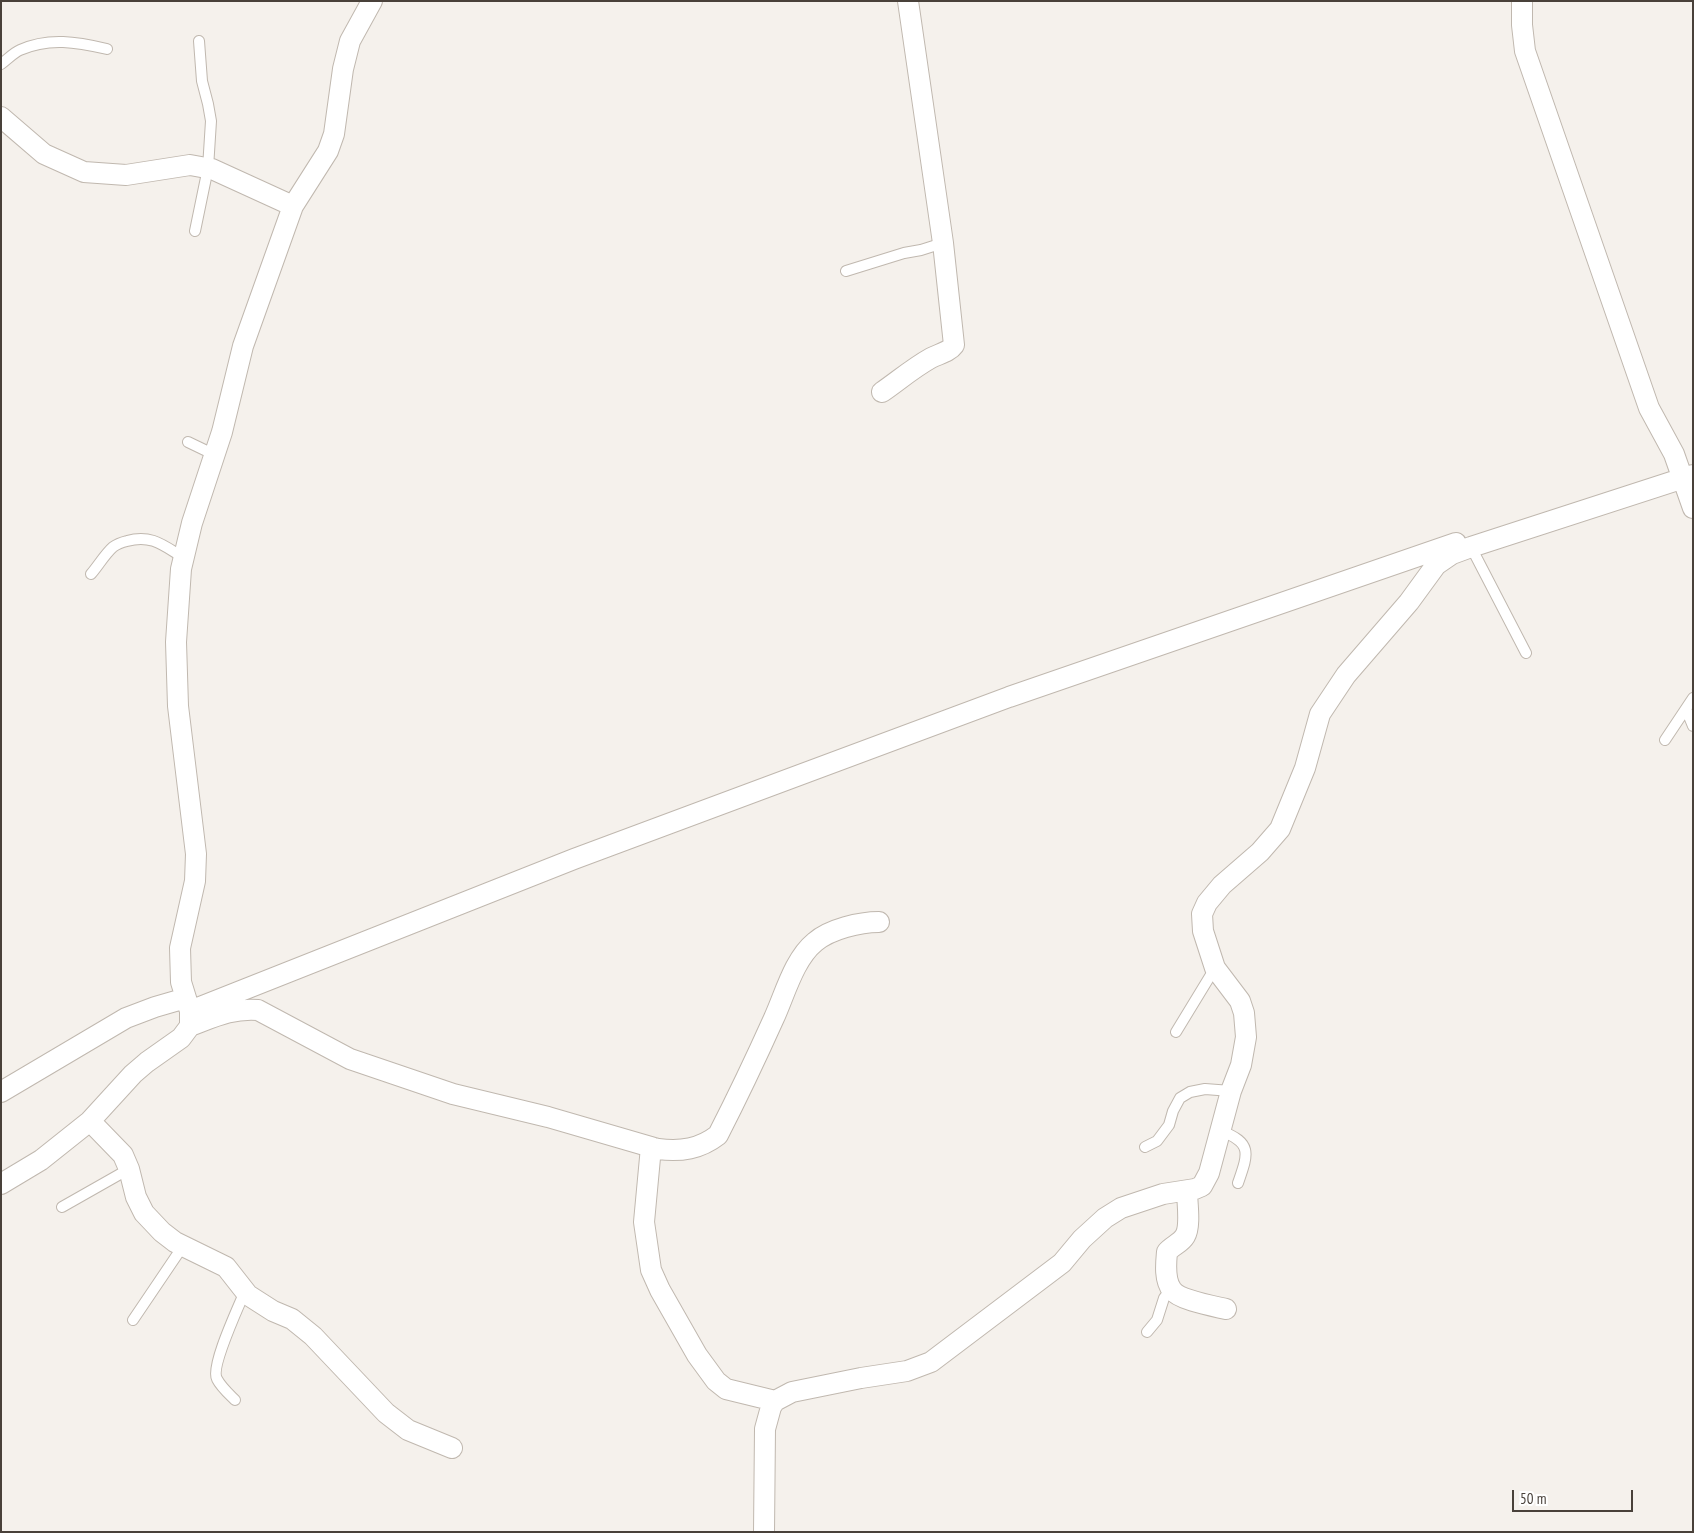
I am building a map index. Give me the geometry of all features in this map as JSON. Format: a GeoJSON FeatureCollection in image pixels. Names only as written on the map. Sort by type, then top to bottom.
{"type":"FeatureCollection","features":[{"type":"Feature","properties":{"kind":"street"},"geometry":{"type":"LineString","coordinates":[[1,1184],[41,1160],[90,1121],[133,1074],[181,1038],[189,1012],[181,982],[180,948],[195,882],[196,854],[178,706],[176,642],[181,568],[192,523],[222,432],[244,346],[293,206],[328,151],[334,134],[343,68],[350,42],[372,1]]}},
{"type":"Feature","properties":{"kind":"street"},"geometry":{"type":"LineString","coordinates":[[882,392],[909,372],[954,345],[943,243],[908,1]]}},
{"type":"Feature","properties":{"kind":"street"},"geometry":{"type":"LineString","coordinates":[[1522,1],[1525,51],[1649,408],[1685,474],[1693,508]]}},
{"type":"Feature","properties":{"kind":"street"},"geometry":{"type":"LineString","coordinates":[[1,117],[44,154],[84,172],[126,175],[190,165],[208,168],[293,206]]}},
{"type":"Feature","properties":{"kind":"street"},"geometry":{"type":"LineString","coordinates":[[764,1532],[765,1429],[771,1407],[775,1401],[792,1392],[860,1378],[907,1371],[931,1362],[1062,1263],[1082,1239],[1105,1218],[1121,1208],[1154,1197],[1187,1191],[1202,1186],[1206,1180],[1231,1091],[1241,1065],[1246,1037],[1244,1013],[1240,1001],[1215,968],[1204,931],[1202,914],[1207,903],[1222,885],[1260,852],[1280,829],[1305,768],[1320,714],[1346,675],[1409,602],[1436,565],[1452,554],[1685,474]]}},
{"type":"Feature","properties":{"kind":"street"},"geometry":{"type":"LineString","coordinates":[[189,1012],[574,859],[1009,697],[1428,552],[1685,474]]}},
{"type":"Feature","properties":{"kind":"street"},"geometry":{"type":"LineString","coordinates":[[1,1092],[126,1018],[155,1007],[189,1012],[258,1010],[350,1059],[453,1094],[548,1117],[652,1147],[670,1151],[691,1149],[708,1143],[718,1135],[786,993],[794,968],[808,949],[821,938],[847,927],[867,922],[879,922]]}},
{"type":"Feature","properties":{"kind":"street"},"geometry":{"type":"LineString","coordinates":[[90,1121],[123,1156],[129,1169],[136,1197],[144,1213],[162,1232],[183,1246],[226,1267],[248,1295],[273,1311],[292,1319],[313,1336],[386,1412],[408,1430],[452,1448]]}},
{"type":"Feature","properties":{"kind":"street"},"geometry":{"type":"LineString","coordinates":[[652,1147],[644,1222],[651,1270],[660,1290],[697,1356],[716,1381],[726,1389],[775,1401]]}},
{"type":"Feature","properties":{"kind":"street"},"geometry":{"type":"LineString","coordinates":[[1187,1191],[1188,1228],[1186,1235],[1167,1252],[1167,1276],[1171,1289],[1182,1297],[1226,1310]]}},
{"type":"Feature","properties":{"kind":"lane"},"geometry":{"type":"LineString","coordinates":[[195,231],[208,168],[211,121],[202,82],[199,41]]}},
{"type":"Feature","properties":{"kind":"lane"},"geometry":{"type":"LineString","coordinates":[[1,64],[19,51],[44,42],[77,42],[107,49]]}},
{"type":"Feature","properties":{"kind":"lane"},"geometry":{"type":"LineString","coordinates":[[846,272],[904,253],[943,243]]}},
{"type":"Feature","properties":{"kind":"lane"},"geometry":{"type":"LineString","coordinates":[[188,442],[215,455]]}},
{"type":"Feature","properties":{"kind":"lane"},"geometry":{"type":"LineString","coordinates":[[90,574],[113,547],[138,538],[154,541],[184,558]]}},
{"type":"Feature","properties":{"kind":"lane"},"geometry":{"type":"LineString","coordinates":[[1471,548],[1526,653]]}},
{"type":"Feature","properties":{"kind":"lane"},"geometry":{"type":"LineString","coordinates":[[1665,740],[1693,698]]}},
{"type":"Feature","properties":{"kind":"lane"},"geometry":{"type":"LineString","coordinates":[[1686,709],[1693,726]]}},
{"type":"Feature","properties":{"kind":"lane"},"geometry":{"type":"LineString","coordinates":[[1176,1032],[1215,968]]}},
{"type":"Feature","properties":{"kind":"lane"},"geometry":{"type":"LineString","coordinates":[[1145,1147],[1157,1141],[1169,1126],[1173,1111],[1180,1098],[1190,1092],[1205,1089],[1231,1091]]}},
{"type":"Feature","properties":{"kind":"lane"},"geometry":{"type":"LineString","coordinates":[[1221,1131],[1240,1140],[1246,1148],[1247,1157],[1238,1183]]}},
{"type":"Feature","properties":{"kind":"lane"},"geometry":{"type":"LineString","coordinates":[[62,1208],[129,1169]]}},
{"type":"Feature","properties":{"kind":"lane"},"geometry":{"type":"LineString","coordinates":[[133,1320],[183,1246]]}},
{"type":"Feature","properties":{"kind":"lane"},"geometry":{"type":"LineString","coordinates":[[1146,1332],[1157,1320],[1164,1298],[1171,1289]]}},
{"type":"Feature","properties":{"kind":"lane"},"geometry":{"type":"LineString","coordinates":[[235,1400],[217,1380],[216,1372],[222,1347],[245,1291]]}}]}
